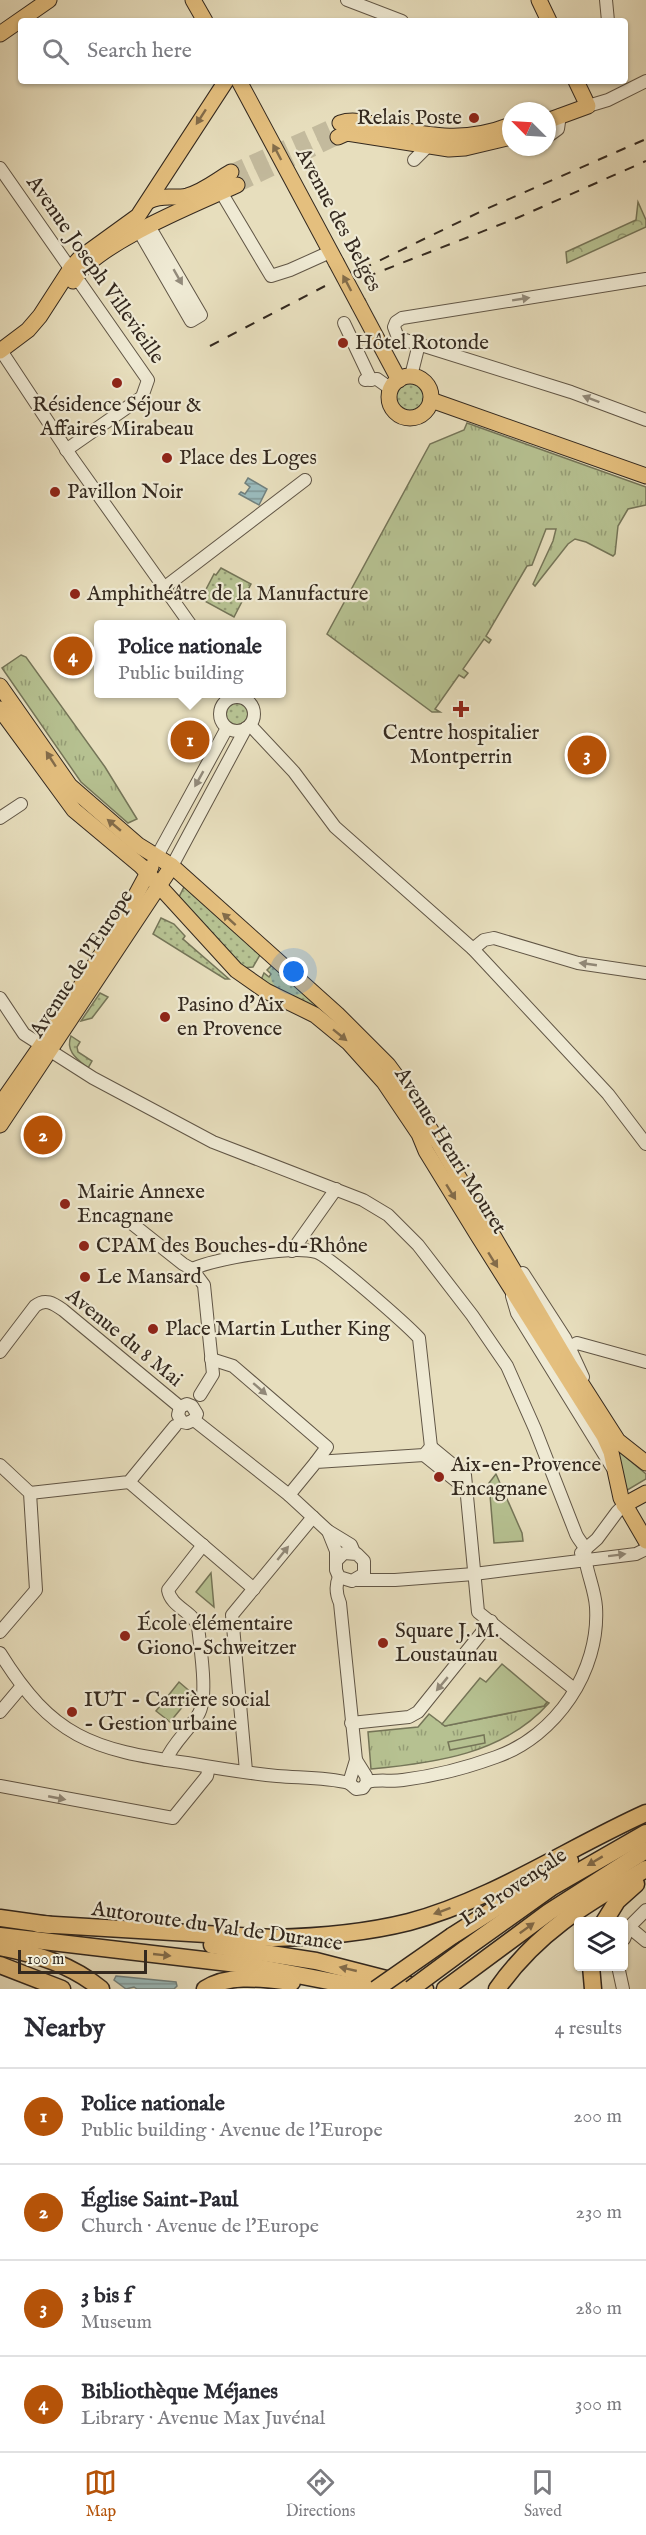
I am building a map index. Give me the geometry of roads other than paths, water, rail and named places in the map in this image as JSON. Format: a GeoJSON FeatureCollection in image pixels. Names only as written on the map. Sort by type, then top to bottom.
{"type":"FeatureCollection","features":[{"type":"Feature","properties":{"kind":"highway"},"geometry":{"type":"LineString","coordinates":[[38,1924],[273,1938],[311,1938],[374,1929],[410,1921],[467,1901],[646,1815]]}},
{"type":"Feature","properties":{"kind":"highway"},"geometry":{"type":"LineString","coordinates":[[376,1989],[522,1890],[646,1815]]}},
{"type":"Feature","properties":{"kind":"highway","name":"La Provençale"},"geometry":{"type":"LineString","coordinates":[[411,1989],[552,1887],[646,1833]]}},
{"type":"Feature","properties":{"kind":"highway","name":"La Provençale"},"geometry":{"type":"LineString","coordinates":[[445,1989],[549,1912],[646,1851]]}},
{"type":"Feature","properties":{"kind":"highway"},"geometry":{"type":"LineString","coordinates":[[499,1987],[541,1937],[586,1904],[646,1869]]}},
{"type":"Feature","properties":{"kind":"highway"},"geometry":{"type":"LineString","coordinates":[[607,1917],[617,1901],[646,1876]]}},
{"type":"Feature","properties":{"kind":"highway","name":"Autoroute du Val de Durance"},"geometry":{"type":"LineString","coordinates":[[0,1918],[316,1961],[425,1989]]}},
{"type":"Feature","properties":{"kind":"highway","name":"Autoroute du Val de Durance"},"geometry":{"type":"LineString","coordinates":[[0,1936],[246,1965],[369,1989]]}},
{"type":"Feature","properties":{"kind":"highway"},"geometry":{"type":"LineString","coordinates":[[0,1947],[59,1964],[101,1989]]}},
{"type":"Feature","properties":{"kind":"highway"},"geometry":{"type":"LineString","coordinates":[[0,1965],[62,1989]]}},
{"type":"Feature","properties":{"kind":"highway"},"geometry":{"type":"LineString","coordinates":[[591,1971],[593,1989]]}},
{"type":"Feature","properties":{"kind":"highway"},"geometry":{"type":"LineString","coordinates":[[205,1989],[221,1982],[243,1979],[313,1984],[339,1989]]}},
{"type":"Feature","properties":{"kind":"main road"},"geometry":{"type":"LineString","coordinates":[[23,18],[49,0]]}},
{"type":"Feature","properties":{"kind":"main road"},"geometry":{"type":"LineString","coordinates":[[193,0],[203,18]]}},
{"type":"Feature","properties":{"kind":"main road"},"geometry":{"type":"LineString","coordinates":[[539,0],[548,18]]}},
{"type":"Feature","properties":{"kind":"main road"},"geometry":{"type":"LineString","coordinates":[[0,34],[18,22]]}},
{"type":"Feature","properties":{"kind":"main road"},"geometry":{"type":"LineString","coordinates":[[1,354],[40,316],[74,272],[80,258],[130,222],[149,201],[224,84]]}},
{"type":"Feature","properties":{"kind":"main road","name":"Avenue des Belges"},"geometry":{"type":"LineString","coordinates":[[241,84],[400,382]]}},
{"type":"Feature","properties":{"kind":"main road"},"geometry":{"type":"LineString","coordinates":[[556,113],[586,101],[578,84]]}},
{"type":"Feature","properties":{"kind":"main road"},"geometry":{"type":"LineString","coordinates":[[423,140],[460,138],[502,127]]}},
{"type":"Feature","properties":{"kind":"main road"},"geometry":{"type":"LineString","coordinates":[[339,130],[348,133],[423,140],[465,148],[502,139]]}},
{"type":"Feature","properties":{"kind":"main road"},"geometry":{"type":"LineString","coordinates":[[74,272],[144,229],[221,192],[234,178],[186,196],[158,196],[149,201]]}},
{"type":"Feature","properties":{"kind":"main road"},"geometry":{"type":"LineString","coordinates":[[418,378],[428,387],[430,400],[425,412],[419,416],[402,417],[394,411],[390,404],[400,382],[418,378]]}},
{"type":"Feature","properties":{"kind":"main road"},"geometry":{"type":"LineString","coordinates":[[430,400],[646,476]]}},
{"type":"Feature","properties":{"kind":"main road","name":"Avenue Henri Mouret"},"geometry":{"type":"LineString","coordinates":[[0,686],[70,786],[138,845],[172,866],[370,1045],[402,1084],[562,1352],[618,1441],[646,1463]]}},
{"type":"Feature","properties":{"kind":"main road","name":"Avenue Henri Mouret"},"geometry":{"type":"LineString","coordinates":[[0,709],[40,767],[74,810],[147,873],[236,970],[266,991],[315,1015],[364,1057],[384,1082],[419,1134],[426,1151],[510,1286],[562,1352],[611,1452],[624,1505],[646,1541]]}},
{"type":"Feature","properties":{"kind":"main road","name":"Avenue de l'Europe"},"geometry":{"type":"LineString","coordinates":[[0,1125],[45,1049],[59,1020],[117,930],[156,858]]}},
{"type":"Feature","properties":{"kind":"main road","name":"Avenue de l'Europe"},"geometry":{"type":"LineString","coordinates":[[0,1106],[45,1049],[172,866]]}},
{"type":"Feature","properties":{"kind":"main road"},"geometry":{"type":"LineString","coordinates":[[624,1505],[646,1493]]}},
{"type":"Feature","properties":{"kind":"street"},"geometry":{"type":"LineString","coordinates":[[346,0],[394,18]]}},
{"type":"Feature","properties":{"kind":"street"},"geometry":{"type":"LineString","coordinates":[[606,0],[608,18]]}},
{"type":"Feature","properties":{"kind":"street"},"geometry":{"type":"LineString","coordinates":[[586,101],[608,100],[646,81]]}},
{"type":"Feature","properties":{"kind":"street"},"geometry":{"type":"LineString","coordinates":[[414,160],[424,152],[423,140]]}},
{"type":"Feature","properties":{"kind":"street","name":"Avenue Joseph Villevieille"},"geometry":{"type":"LineString","coordinates":[[0,168],[4,182],[58,250],[148,380],[142,397],[66,450]]}},
{"type":"Feature","properties":{"kind":"street"},"geometry":{"type":"LineString","coordinates":[[221,192],[271,276],[333,257]]}},
{"type":"Feature","properties":{"kind":"street"},"geometry":{"type":"LineString","coordinates":[[165,218],[171,209],[173,196]]}},
{"type":"Feature","properties":{"kind":"street"},"geometry":{"type":"LineString","coordinates":[[144,229],[201,315],[191,321],[144,229]]}},
{"type":"Feature","properties":{"kind":"street"},"geometry":{"type":"LineString","coordinates":[[646,279],[398,320],[394,327],[397,335],[419,345],[571,392],[646,420]]}},
{"type":"Feature","properties":{"kind":"street"},"geometry":{"type":"LineString","coordinates":[[344,323],[368,380],[400,382],[419,345]]}},
{"type":"Feature","properties":{"kind":"street"},"geometry":{"type":"LineString","coordinates":[[1,354],[66,450],[187,620]]}},
{"type":"Feature","properties":{"kind":"street"},"geometry":{"type":"LineString","coordinates":[[165,586],[305,480]]}},
{"type":"Feature","properties":{"kind":"street"},"geometry":{"type":"LineString","coordinates":[[232,698],[223,704],[220,710],[222,721],[227,728],[237,731],[248,727]]}},
{"type":"Feature","properties":{"kind":"street"},"geometry":{"type":"LineString","coordinates":[[172,866],[255,714],[250,702],[242,698]]}},
{"type":"Feature","properties":{"kind":"street"},"geometry":{"type":"LineString","coordinates":[[248,727],[294,772],[334,827],[473,949],[608,1094],[646,1144]]}},
{"type":"Feature","properties":{"kind":"street"},"geometry":{"type":"LineString","coordinates":[[156,858],[227,728]]}},
{"type":"Feature","properties":{"kind":"street"},"geometry":{"type":"LineString","coordinates":[[0,818],[21,804]]}},
{"type":"Feature","properties":{"kind":"street"},"geometry":{"type":"LineString","coordinates":[[473,949],[484,939],[494,938],[578,963],[646,973]]}},
{"type":"Feature","properties":{"kind":"street"},"geometry":{"type":"LineString","coordinates":[[272,947],[364,1035],[370,1045]]}},
{"type":"Feature","properties":{"kind":"street"},"geometry":{"type":"LineString","coordinates":[[0,992],[45,1049]]}},
{"type":"Feature","properties":{"kind":"street"},"geometry":{"type":"LineString","coordinates":[[0,998],[4,1015],[24,1034],[93,1078],[213,1142],[363,1200],[388,1215],[418,1245],[484,1331],[507,1366],[535,1429],[585,1555],[594,1588],[596,1609],[590,1656],[574,1689],[557,1716],[540,1733],[507,1752],[446,1772],[401,1780],[361,1775],[246,1771],[209,1767],[125,1752],[92,1742],[48,1715],[22,1686],[0,1653]]}},
{"type":"Feature","properties":{"kind":"street"},"geometry":{"type":"LineString","coordinates":[[292,1251],[336,1189]]}},
{"type":"Feature","properties":{"kind":"street"},"geometry":{"type":"LineString","coordinates":[[130,1222],[192,1269],[204,1285],[213,1374],[200,1395]]}},
{"type":"Feature","properties":{"kind":"street"},"geometry":{"type":"LineString","coordinates":[[192,1269],[208,1262],[292,1251],[317,1252],[419,1338],[428,1451],[465,1488],[478,1611],[574,1689]]}},
{"type":"Feature","properties":{"kind":"street"},"geometry":{"type":"LineString","coordinates":[[510,1286],[517,1314],[614,1471]]}},
{"type":"Feature","properties":{"kind":"street","name":"Avenue du 8 Mai"},"geometry":{"type":"LineString","coordinates":[[0,1352],[35,1306],[42,1301],[56,1305],[180,1407],[184,1404],[192,1406],[197,1414],[194,1420],[289,1495]]}},
{"type":"Feature","properties":{"kind":"street"},"geometry":{"type":"LineString","coordinates":[[562,1352],[577,1343],[646,1362]]}},
{"type":"Feature","properties":{"kind":"street"},"geometry":{"type":"LineString","coordinates":[[212,1359],[233,1366],[327,1447],[289,1495],[328,1530],[351,1545],[354,1552],[361,1557],[365,1566],[364,1574],[355,1581],[340,1603]]}},
{"type":"Feature","properties":{"kind":"street"},"geometry":{"type":"LineString","coordinates":[[30,1492],[129,1482],[175,1426]]}},
{"type":"Feature","properties":{"kind":"street"},"geometry":{"type":"LineString","coordinates":[[316,1462],[428,1451]]}},
{"type":"Feature","properties":{"kind":"street"},"geometry":{"type":"LineString","coordinates":[[0,1465],[30,1492],[36,1590],[0,1632]]}},
{"type":"Feature","properties":{"kind":"street"},"geometry":{"type":"LineString","coordinates":[[129,1482],[254,1589]]}},
{"type":"Feature","properties":{"kind":"street"},"geometry":{"type":"LineString","coordinates":[[339,1577],[355,1581],[395,1580],[568,1564],[585,1555],[616,1512],[624,1505]]}},
{"type":"Feature","properties":{"kind":"street"},"geometry":{"type":"LineString","coordinates":[[246,1771],[232,1615],[312,1517]]}},
{"type":"Feature","properties":{"kind":"street"},"geometry":{"type":"LineString","coordinates":[[328,1530],[336,1551],[336,1570],[339,1577],[336,1584],[337,1596],[340,1603],[351,1723],[361,1775]]}},
{"type":"Feature","properties":{"kind":"street"},"geometry":{"type":"LineString","coordinates":[[165,1760],[170,1749],[202,1707],[198,1626],[196,1621],[172,1600],[168,1590],[203,1545]]}},
{"type":"Feature","properties":{"kind":"street"},"geometry":{"type":"LineString","coordinates":[[585,1555],[636,1554],[646,1549]]}},
{"type":"Feature","properties":{"kind":"street"},"geometry":{"type":"LineString","coordinates":[[337,1560],[344,1553],[354,1552]]}},
{"type":"Feature","properties":{"kind":"street"},"geometry":{"type":"LineString","coordinates":[[365,1566],[395,1580]]}},
{"type":"Feature","properties":{"kind":"street"},"geometry":{"type":"LineString","coordinates":[[351,1723],[409,1717],[418,1712],[491,1621]]}},
{"type":"Feature","properties":{"kind":"street"},"geometry":{"type":"LineString","coordinates":[[0,1712],[22,1686]]}},
{"type":"Feature","properties":{"kind":"street"},"geometry":{"type":"LineString","coordinates":[[0,1786],[173,1818],[207,1776],[209,1767]]}},
{"type":"Feature","properties":{"kind":"street"},"geometry":{"type":"LineString","coordinates":[[628,1931],[646,1910]]}},
{"type":"Feature","properties":{"kind":"street"},"geometry":{"type":"LineString","coordinates":[[628,1934],[646,1941]]}},
{"type":"Feature","properties":{"kind":"street"},"geometry":{"type":"LineString","coordinates":[[619,1971],[623,1989]]}},
{"type":"Feature","properties":{"kind":"water"},"geometry":{"type":"Polygon","coordinates":[[[248,478],[267,489],[259,505],[239,494],[241,492],[245,494],[250,487],[245,483],[248,478]]]}},
{"type":"Feature","properties":{"kind":"water"},"geometry":{"type":"Polygon","coordinates":[[[116,1976],[176,1982],[177,1986],[174,1989],[137,1989],[134,1987],[126,1989],[114,1980],[116,1976]]]}},
{"type":"Feature","properties":{"kind":"tunnel"},"geometry":{"type":"LineString","coordinates":[[231,172],[340,123]]}},
{"type":"Feature","properties":{"kind":"tunnel"},"geometry":{"type":"LineString","coordinates":[[237,185],[338,137]]}},
{"type":"Feature","properties":{"kind":"railway"},"geometry":{"type":"LineString","coordinates":[[362,269],[484,210],[646,139]]}},
{"type":"Feature","properties":{"kind":"railway"},"geometry":{"type":"LineString","coordinates":[[366,277],[517,218],[646,161]]}},
{"type":"Feature","properties":{"kind":"railway"},"geometry":{"type":"LineString","coordinates":[[210,346],[325,286]]}},
{"type":"Feature","properties":{"kind":"place","name":"Relais Poste"},"geometry":{"type":"Point","coordinates":[474,118]}},
{"type":"Feature","properties":{"kind":"place","name":"Hôtel Rotonde"},"geometry":{"type":"Point","coordinates":[343,343]}},
{"type":"Feature","properties":{"kind":"place","name":"Résidence Séjour & Affaires Mirabeau"},"geometry":{"type":"Point","coordinates":[117,383]}},
{"type":"Feature","properties":{"kind":"place","name":"Place des Loges"},"geometry":{"type":"Point","coordinates":[167,458]}},
{"type":"Feature","properties":{"kind":"place","name":"Pavillon Noir"},"geometry":{"type":"Point","coordinates":[55,492]}},
{"type":"Feature","properties":{"kind":"place","name":"Amphithéâtre de la Manufacture"},"geometry":{"type":"Point","coordinates":[75,594]}},
{"type":"Feature","properties":{"kind":"place","name":"Bibliothèque Méjanes"},"geometry":{"type":"Point","coordinates":[73,656]}},
{"type":"Feature","properties":{"kind":"place","name":"Centre hospitalier Montperrin"},"geometry":{"type":"Point","coordinates":[461,709]}},
{"type":"Feature","properties":{"kind":"place","name":"Police nationale"},"geometry":{"type":"Point","coordinates":[190,740]}},
{"type":"Feature","properties":{"kind":"place","name":"3 bis f"},"geometry":{"type":"Point","coordinates":[587,755]}},
{"type":"Feature","properties":{"kind":"place","name":"Pasino d'Aix en Provence"},"geometry":{"type":"Point","coordinates":[165,1017]}},
{"type":"Feature","properties":{"kind":"place","name":"Église Saint-Paul"},"geometry":{"type":"Point","coordinates":[43,1135]}},
{"type":"Feature","properties":{"kind":"place","name":"Mairie Annexe Encagnane"},"geometry":{"type":"Point","coordinates":[65,1204]}},
{"type":"Feature","properties":{"kind":"place","name":"CPAM des Bouches-du-Rhône"},"geometry":{"type":"Point","coordinates":[84,1246]}},
{"type":"Feature","properties":{"kind":"place","name":"Le Mansard"},"geometry":{"type":"Point","coordinates":[85,1277]}},
{"type":"Feature","properties":{"kind":"place","name":"Place Martin Luther King"},"geometry":{"type":"Point","coordinates":[153,1329]}},
{"type":"Feature","properties":{"kind":"place","name":"Aix-en-Provence Encagnane"},"geometry":{"type":"Point","coordinates":[439,1477]}},
{"type":"Feature","properties":{"kind":"place","name":"École élémentaire Giono-Schweitzer"},"geometry":{"type":"Point","coordinates":[125,1636]}},
{"type":"Feature","properties":{"kind":"place","name":"Square J. M. Loustaunau"},"geometry":{"type":"Point","coordinates":[383,1643]}},
{"type":"Feature","properties":{"kind":"place","name":"IUT - Carrière social - Gestion urbaine"},"geometry":{"type":"Point","coordinates":[72,1712]}}]}
